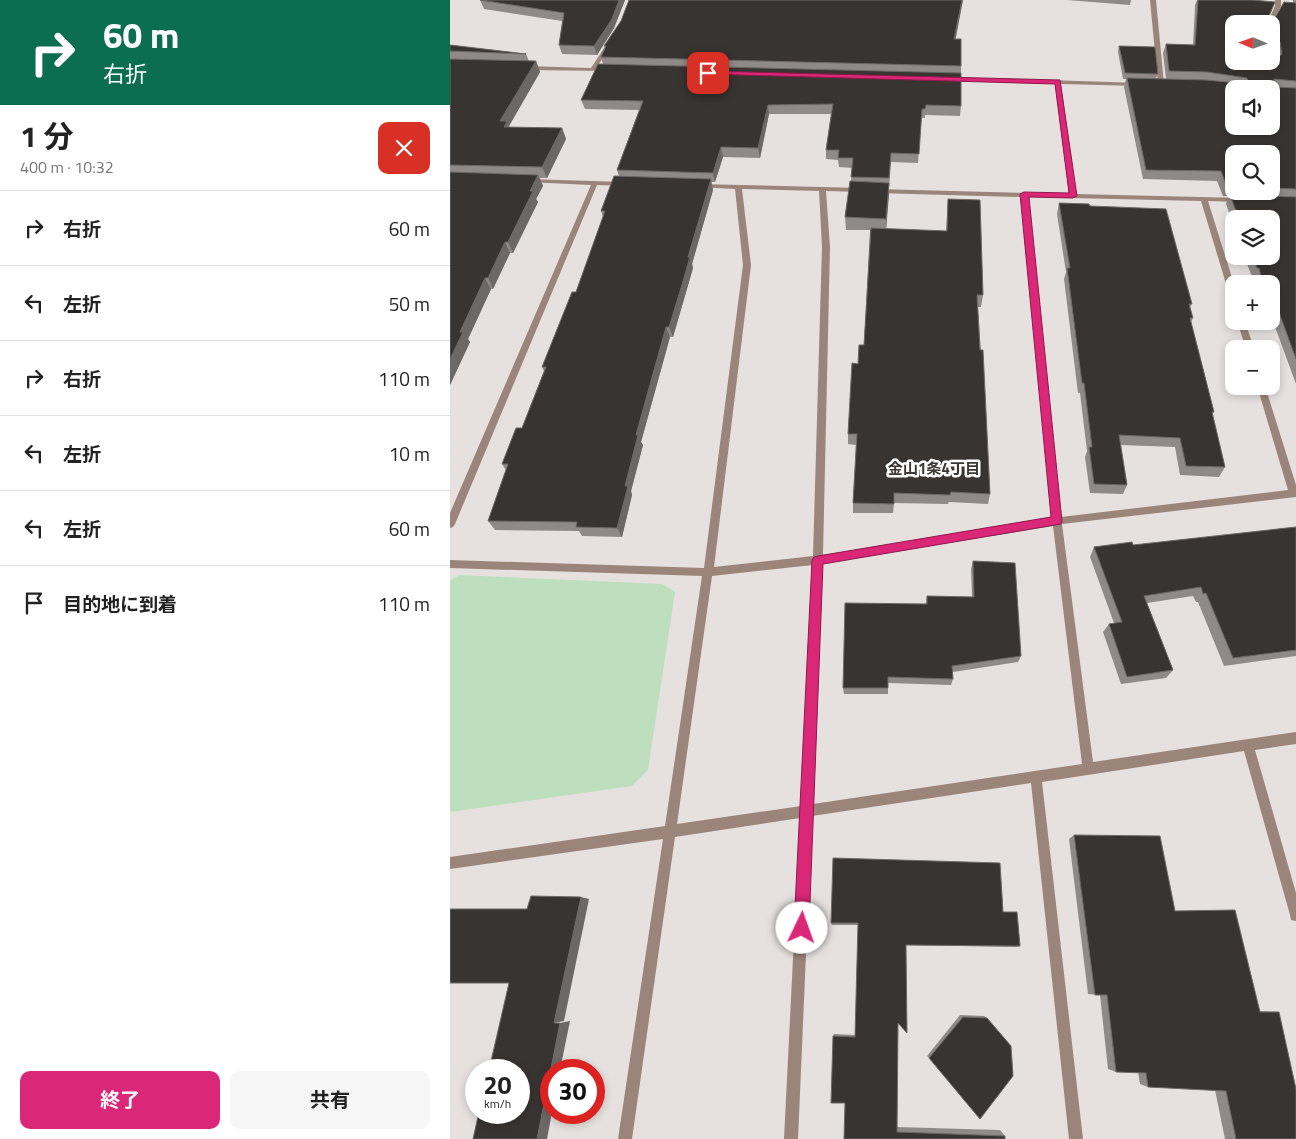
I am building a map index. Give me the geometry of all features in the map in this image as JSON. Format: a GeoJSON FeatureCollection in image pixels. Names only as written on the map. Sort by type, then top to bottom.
{"type":"FeatureCollection","features":[{"type":"Feature","properties":{"kind":"street"},"geometry":{"type":"LineString","coordinates":[[1153,0],[1161,84]]}},
{"type":"Feature","properties":{"kind":"street"},"geometry":{"type":"LineString","coordinates":[[1274,15],[1278,6],[1278,0]]}},
{"type":"Feature","properties":{"kind":"street"},"geometry":{"type":"LineString","coordinates":[[592,70],[614,37]]}},
{"type":"Feature","properties":{"kind":"street"},"geometry":{"type":"LineString","coordinates":[[516,68],[612,70]]}},
{"type":"Feature","properties":{"kind":"street"},"geometry":{"type":"LineString","coordinates":[[939,79],[1142,84]]}},
{"type":"Feature","properties":{"kind":"street"},"geometry":{"type":"LineString","coordinates":[[1058,82],[1073,196]]}},
{"type":"Feature","properties":{"kind":"street"},"geometry":{"type":"LineString","coordinates":[[1151,84],[1169,84]]}},
{"type":"Feature","properties":{"kind":"street"},"geometry":{"type":"LineString","coordinates":[[518,181],[634,184]]}},
{"type":"Feature","properties":{"kind":"street"},"geometry":{"type":"LineString","coordinates":[[450,524],[595,183]]}},
{"type":"Feature","properties":{"kind":"street"},"geometry":{"type":"LineString","coordinates":[[691,186],[1250,201]]}},
{"type":"Feature","properties":{"kind":"street"},"geometry":{"type":"LineString","coordinates":[[625,1139],[708,572],[747,265],[738,187]]}},
{"type":"Feature","properties":{"kind":"street"},"geometry":{"type":"LineString","coordinates":[[791,1139],[818,560],[826,246],[822,189]]}},
{"type":"Feature","properties":{"kind":"street"},"geometry":{"type":"LineString","coordinates":[[1024,194],[1057,521],[1088,768]]}},
{"type":"Feature","properties":{"kind":"street"},"geometry":{"type":"LineString","coordinates":[[1204,199],[1227,275]]}},
{"type":"Feature","properties":{"kind":"street"},"geometry":{"type":"LineString","coordinates":[[450,564],[708,572],[818,560],[1057,521],[1295,494],[1264,395]]}},
{"type":"Feature","properties":{"kind":"street"},"geometry":{"type":"LineString","coordinates":[[450,863],[807,812],[1296,738]]}},
{"type":"Feature","properties":{"kind":"street"},"geometry":{"type":"LineString","coordinates":[[1248,745],[1296,915]]}},
{"type":"Feature","properties":{"kind":"street"},"geometry":{"type":"LineString","coordinates":[[1036,776],[1076,1139]]}},
{"type":"Feature","properties":{"kind":"green space"},"geometry":{"type":"Polygon","coordinates":[[[460,575],[662,584],[675,592],[648,770],[632,786],[450,812],[450,580],[460,575]]]}},
{"type":"Feature","properties":{"kind":"building"},"geometry":{"type":"Polygon","coordinates":[[[480,0],[619,0],[612,19],[594,46],[559,45],[564,13],[480,0]]]}},
{"type":"Feature","properties":{"kind":"building"},"geometry":{"type":"Polygon","coordinates":[[[629,0],[962,0],[954,39],[961,39],[961,66],[601,57],[606,46],[604,46],[621,21],[629,0]]]}},
{"type":"Feature","properties":{"kind":"building"},"geometry":{"type":"Polygon","coordinates":[[[1198,0],[1275,2],[1269,15],[1225,15],[1225,70],[1280,70],[1280,56],[1282,54],[1280,15],[1277,15],[1284,2],[1296,3],[1296,81],[1274,79],[1248,80],[1247,78],[1207,72],[1169,71],[1166,44],[1195,45],[1198,0]]]}},
{"type":"Feature","properties":{"kind":"building"},"geometry":{"type":"Polygon","coordinates":[[[450,45],[526,54],[450,51],[450,45]]]}},
{"type":"Feature","properties":{"kind":"building"},"geometry":{"type":"Polygon","coordinates":[[[1119,46],[1155,47],[1158,74],[1125,73],[1119,46]]]}},
{"type":"Feature","properties":{"kind":"building"},"geometry":{"type":"Polygon","coordinates":[[[450,59],[536,61],[500,121],[507,121],[504,127],[562,128],[542,167],[450,165],[450,59]]]}},
{"type":"Feature","properties":{"kind":"building"},"geometry":{"type":"Polygon","coordinates":[[[598,64],[961,73],[961,106],[926,105],[925,109],[922,109],[919,154],[891,153],[889,178],[851,177],[853,158],[838,158],[839,150],[826,150],[833,104],[768,105],[758,148],[721,147],[713,173],[617,170],[643,101],[581,100],[598,64]]]}},
{"type":"Feature","properties":{"kind":"building"},"geometry":{"type":"Polygon","coordinates":[[[1127,78],[1225,82],[1225,135],[1280,135],[1280,87],[1296,88],[1296,189],[1280,188],[1280,145],[1225,145],[1225,182],[1221,171],[1146,170],[1127,78]]]}},
{"type":"Feature","properties":{"kind":"building"},"geometry":{"type":"Polygon","coordinates":[[[450,172],[538,175],[530,191],[533,191],[508,242],[505,242],[488,278],[485,278],[460,332],[463,332],[450,359],[450,172]]]}},
{"type":"Feature","properties":{"kind":"building"},"geometry":{"type":"Polygon","coordinates":[[[614,176],[711,179],[681,288],[669,327],[666,327],[636,435],[638,435],[625,486],[628,486],[617,528],[576,527],[577,522],[488,521],[508,464],[502,464],[516,428],[522,428],[546,367],[542,367],[572,292],[576,292],[605,211],[601,211],[614,176]]]}},
{"type":"Feature","properties":{"kind":"building"},"geometry":{"type":"Polygon","coordinates":[[[850,181],[889,183],[886,219],[845,217],[850,181]]]}},
{"type":"Feature","properties":{"kind":"building"},"geometry":{"type":"Polygon","coordinates":[[[1280,197],[1296,197],[1296,359],[1280,315],[1280,275],[1261,275],[1259,268],[1256,265],[1280,265],[1280,210],[1236,210],[1232,200],[1280,200],[1280,197]]]}},
{"type":"Feature","properties":{"kind":"building"},"geometry":{"type":"Polygon","coordinates":[[[948,199],[980,200],[983,295],[977,295],[980,350],[983,350],[990,494],[951,492],[950,495],[894,493],[894,504],[853,503],[857,434],[848,434],[852,363],[858,364],[859,345],[864,345],[871,228],[947,231],[948,199]]]}},
{"type":"Feature","properties":{"kind":"building"},"geometry":{"type":"Polygon","coordinates":[[[1059,203],[1166,209],[1192,304],[1189,304],[1193,318],[1190,318],[1214,412],[1212,412],[1225,467],[1186,466],[1180,438],[1119,435],[1127,485],[1094,484],[1089,447],[1092,447],[1084,383],[1082,383],[1067,268],[1070,268],[1059,203]]]}},
{"type":"Feature","properties":{"kind":"building"},"geometry":{"type":"Polygon","coordinates":[[[1296,527],[1296,650],[1233,658],[1206,593],[1203,594],[1201,587],[1144,596],[1173,670],[1127,677],[1109,624],[1122,622],[1094,547],[1132,542],[1133,545],[1296,527]]]}},
{"type":"Feature","properties":{"kind":"building"},"geometry":{"type":"Polygon","coordinates":[[[973,561],[1015,563],[1021,656],[952,666],[953,679],[888,677],[888,688],[843,688],[845,603],[927,604],[927,596],[974,597],[973,561]]]}},
{"type":"Feature","properties":{"kind":"building"},"geometry":{"type":"Polygon","coordinates":[[[1074,835],[1160,836],[1175,911],[1235,910],[1260,1012],[1279,1012],[1296,1089],[1296,1139],[1236,1139],[1226,1091],[1148,1087],[1146,1073],[1116,1072],[1107,995],[1095,995],[1074,835]]]}},
{"type":"Feature","properties":{"kind":"building"},"geometry":{"type":"Polygon","coordinates":[[[833,858],[1000,863],[1003,912],[1017,912],[1020,946],[906,945],[907,1033],[898,1023],[897,1132],[1005,1136],[1005,1139],[844,1139],[845,1103],[831,1103],[833,1036],[855,1037],[858,923],[831,923],[833,858]]]}},
{"type":"Feature","properties":{"kind":"building"},"geometry":{"type":"Polygon","coordinates":[[[531,896],[581,897],[554,1023],[560,1023],[553,1059],[540,1059],[540,1124],[537,1139],[473,1139],[476,1124],[530,1124],[530,1059],[492,1059],[509,983],[450,983],[450,909],[527,909],[531,896]]]}},
{"type":"Feature","properties":{"kind":"building"},"geometry":{"type":"Polygon","coordinates":[[[963,1017],[987,1018],[1011,1046],[1013,1076],[980,1119],[929,1058],[963,1017]]]}},
{"type":"Feature","properties":{"kind":"district","name":"金山1条4丁目"},"geometry":{"type":"Point","coordinates":[934,469]}},
{"type":"Feature","properties":{"kind":"route"},"geometry":{"type":"LineString","coordinates":[[708,73],[1058,82],[1073,196],[1024,194],[1057,521],[818,560],[802,928]]}}]}
